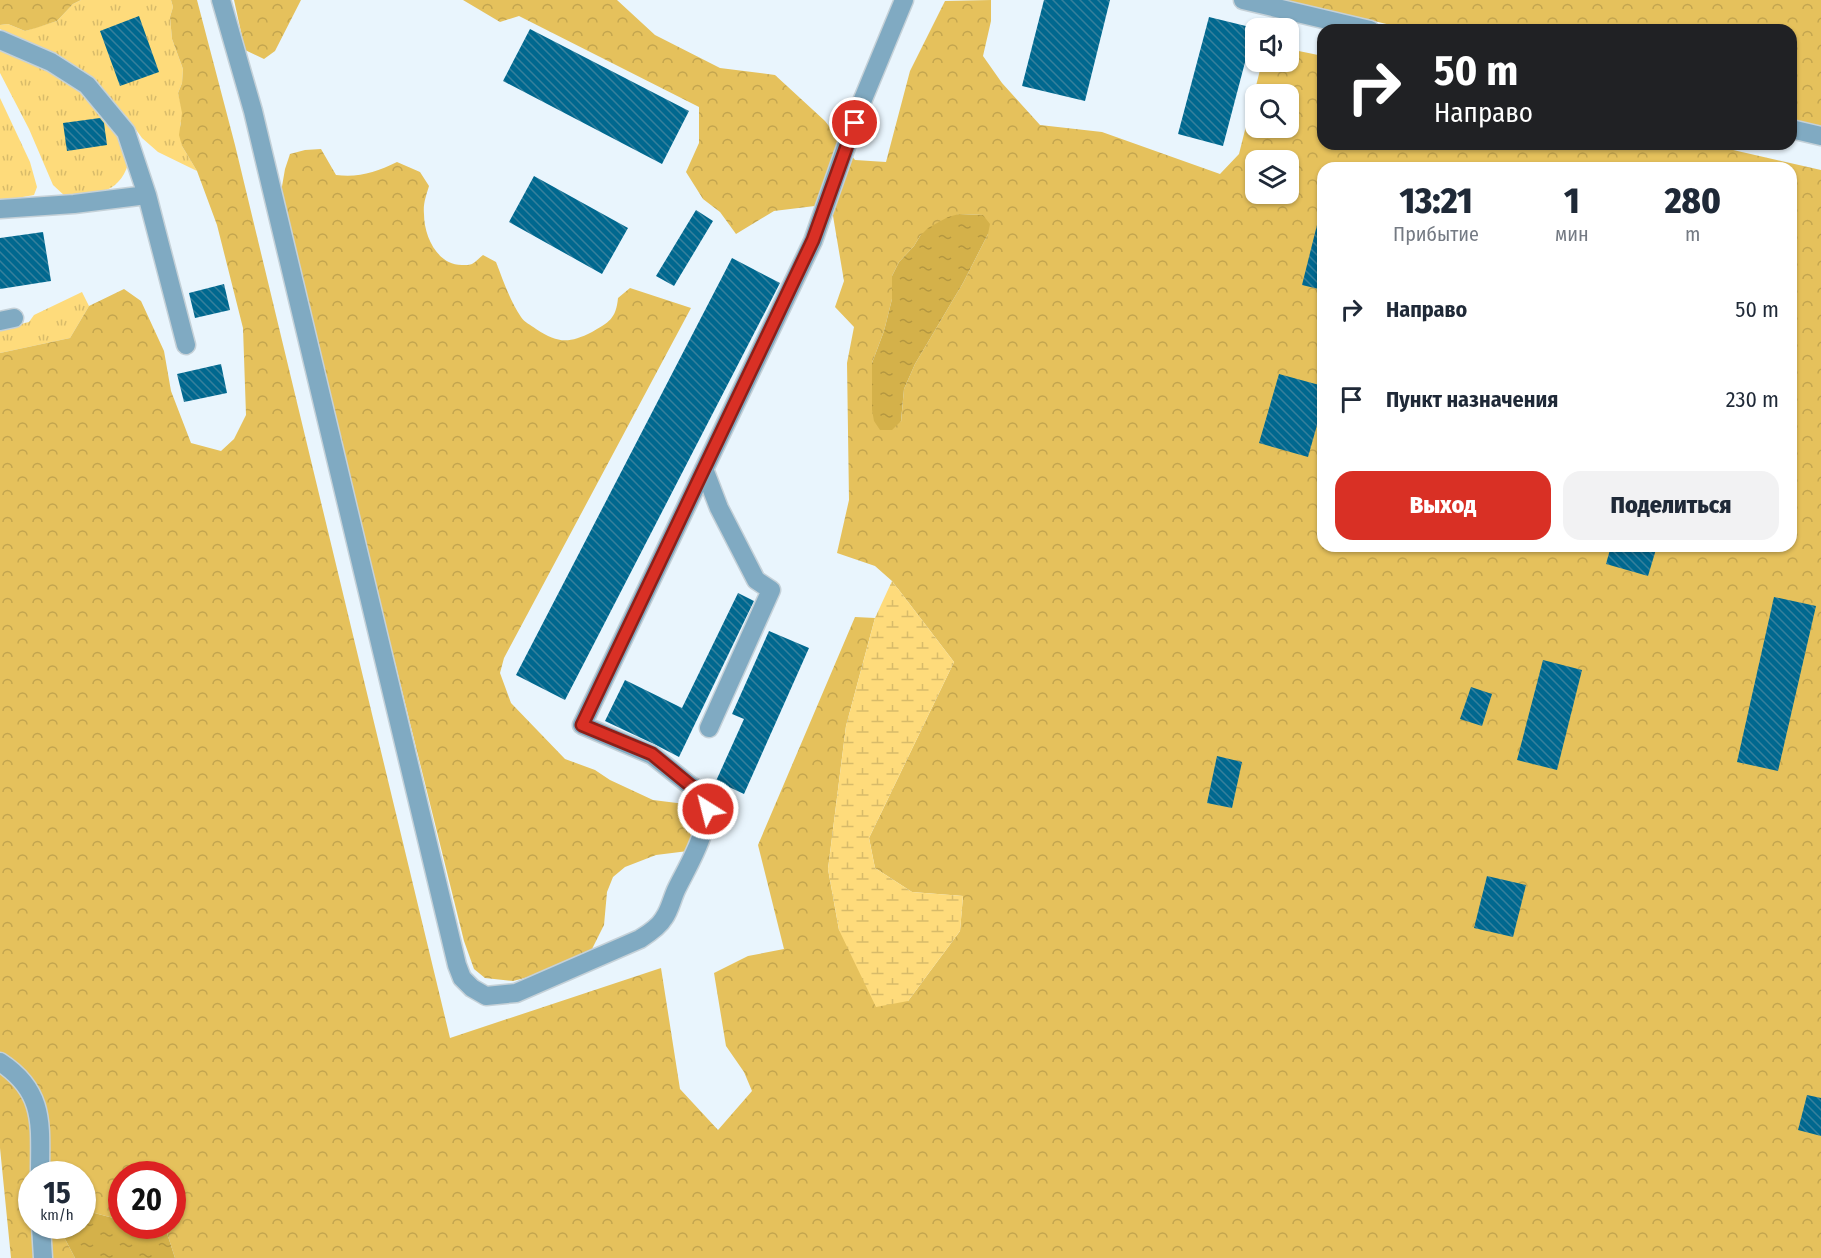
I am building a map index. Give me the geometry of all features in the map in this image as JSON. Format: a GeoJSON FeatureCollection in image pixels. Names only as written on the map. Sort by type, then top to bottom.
{"type":"FeatureCollection","features":[{"type":"Feature","properties":{"kind":"lane"},"geometry":{"type":"LineString","coordinates":[[221,0],[253,111],[457,965],[462,978],[471,988],[486,996],[516,993],[640,939],[653,930],[664,918],[702,837],[708,809],[705,793],[691,786],[652,754],[582,725],[813,240],[861,104],[904,0]]}},
{"type":"Feature","properties":{"kind":"lane"},"geometry":{"type":"LineString","coordinates":[[1243,0],[1345,24]]}},
{"type":"Feature","properties":{"kind":"lane"},"geometry":{"type":"LineString","coordinates":[[0,40],[51,62],[87,85],[126,132],[147,195],[186,345]]}},
{"type":"Feature","properties":{"kind":"lane"},"geometry":{"type":"LineString","coordinates":[[1797,130],[1821,136]]}},
{"type":"Feature","properties":{"kind":"lane"},"geometry":{"type":"LineString","coordinates":[[0,209],[74,204],[147,195]]}},
{"type":"Feature","properties":{"kind":"lane"},"geometry":{"type":"LineString","coordinates":[[704,469],[719,508],[756,580],[771,590],[709,728]]}},
{"type":"Feature","properties":{"kind":"lane"},"geometry":{"type":"LineString","coordinates":[[0,1062],[12,1070],[29,1088],[38,1111],[40,1161]]}},
{"type":"Feature","properties":{"kind":"lane"},"geometry":{"type":"LineString","coordinates":[[42,1239],[43,1258]]}},
{"type":"Feature","properties":{"kind":"green space"},"geometry":{"type":"Polygon","coordinates":[[[0,0],[81,0],[73,4],[57,21],[25,31],[8,24],[0,25],[0,0]]]}},
{"type":"Feature","properties":{"kind":"green space"},"geometry":{"type":"Polygon","coordinates":[[[81,0],[171,0],[173,7],[170,17],[172,39],[183,69],[182,83],[178,93],[183,113],[180,125],[182,146],[197,171],[158,152],[142,138],[127,117],[82,72],[0,29],[0,25],[8,24],[25,31],[57,21],[73,4],[81,0]]]}},
{"type":"Feature","properties":{"kind":"green space"},"geometry":{"type":"Polygon","coordinates":[[[171,0],[197,0],[235,145],[450,1038],[661,968],[680,1089],[718,1130],[752,1091],[744,1072],[726,1046],[714,973],[748,956],[784,949],[758,845],[855,617],[875,618],[846,726],[828,869],[839,930],[908,1001],[960,931],[963,896],[912,892],[875,868],[869,838],[954,662],[892,581],[875,566],[837,553],[849,500],[847,363],[854,327],[835,307],[844,281],[831,204],[774,211],[736,234],[720,212],[703,199],[686,172],[699,143],[699,107],[519,16],[500,22],[463,0],[617,0],[655,35],[720,68],[775,75],[825,121],[855,160],[886,162],[910,71],[945,1],[991,0],[991,21],[983,56],[1002,83],[1040,125],[1102,132],[1220,174],[1239,154],[1245,130],[1245,138],[1299,138],[1299,84],[1256,84],[1260,72],[1299,72],[1299,51],[1317,55],[1317,150],[1733,150],[1786,162],[1317,162],[1317,552],[1797,552],[1797,165],[1821,170],[1821,1258],[175,1258],[169,1239],[186,1239],[186,1161],[108,1161],[108,1217],[96,1213],[96,1161],[18,1161],[18,1239],[65,1239],[75,1258],[11,1258],[0,1148],[0,353],[70,338],[89,306],[124,289],[141,301],[164,351],[171,391],[191,443],[221,451],[234,439],[246,415],[243,328],[217,225],[197,171],[182,146],[179,135],[182,113],[178,93],[182,83],[183,69],[172,39],[170,17],[173,7],[171,0]],[[959,214],[920,236],[899,262],[892,276],[892,299],[884,331],[872,363],[901,422],[904,389],[915,364],[963,283],[988,234],[983,215],[959,214]]]}},
{"type":"Feature","properties":{"kind":"green space"},"geometry":{"type":"Polygon","coordinates":[[[234,0],[301,0],[275,51],[264,59],[245,50],[234,0]]]}},
{"type":"Feature","properties":{"kind":"green space"},"geometry":{"type":"Polygon","coordinates":[[[1285,0],[1821,0],[1821,127],[1797,121],[1797,24],[1387,24],[1285,0]]]}},
{"type":"Feature","properties":{"kind":"green space"},"geometry":{"type":"Polygon","coordinates":[[[0,50],[57,74],[95,100],[112,123],[130,157],[126,169],[115,185],[98,193],[66,197],[53,185],[29,129],[0,73],[0,50]]]}},
{"type":"Feature","properties":{"kind":"green space"},"geometry":{"type":"Polygon","coordinates":[[[0,98],[30,162],[37,187],[34,195],[0,201],[0,98]]]}},
{"type":"Feature","properties":{"kind":"green space"},"geometry":{"type":"Polygon","coordinates":[[[321,149],[336,175],[352,176],[367,173],[397,162],[420,172],[429,186],[424,207],[425,223],[434,248],[446,261],[454,264],[471,264],[483,255],[496,262],[522,319],[551,337],[570,340],[592,332],[611,319],[618,298],[630,288],[691,308],[504,658],[500,673],[511,703],[565,759],[595,770],[610,780],[653,800],[685,804],[691,822],[690,844],[688,851],[656,855],[625,867],[613,877],[607,892],[604,925],[590,953],[548,972],[513,981],[485,978],[474,969],[464,941],[280,198],[290,154],[321,149]]]}},
{"type":"Feature","properties":{"kind":"green space"},"geometry":{"type":"Polygon","coordinates":[[[82,292],[89,306],[70,338],[0,353],[0,329],[29,322],[34,315],[82,292]]]}},
{"type":"Feature","properties":{"kind":"green space"},"geometry":{"type":"Polygon","coordinates":[[[892,581],[954,662],[869,838],[875,868],[912,892],[963,896],[960,931],[908,1001],[876,1007],[839,930],[828,869],[846,726],[875,618],[892,581]]]}},
{"type":"Feature","properties":{"kind":"water"},"geometry":{"type":"Polygon","coordinates":[[[959,214],[983,215],[990,224],[988,234],[963,283],[915,364],[904,389],[901,421],[892,430],[880,430],[874,421],[872,410],[872,363],[884,331],[892,299],[892,276],[899,262],[928,228],[959,214]]]}},
{"type":"Feature","properties":{"kind":"water"},"geometry":{"type":"Polygon","coordinates":[[[96,1213],[108,1217],[108,1239],[169,1239],[175,1258],[75,1258],[65,1239],[96,1239],[96,1213]]]}},
{"type":"Feature","properties":{"kind":"building"},"geometry":{"type":"Polygon","coordinates":[[[1044,0],[1110,0],[1085,101],[1022,86],[1044,0]]]}},
{"type":"Feature","properties":{"kind":"building"},"geometry":{"type":"Polygon","coordinates":[[[139,16],[159,72],[120,86],[100,31],[139,16]]]}},
{"type":"Feature","properties":{"kind":"building"},"geometry":{"type":"Polygon","coordinates":[[[1209,17],[1245,26],[1245,62],[1223,146],[1178,134],[1209,17]]]}},
{"type":"Feature","properties":{"kind":"building"},"geometry":{"type":"Polygon","coordinates":[[[530,29],[689,111],[662,164],[503,81],[530,29]]]}},
{"type":"Feature","properties":{"kind":"building"},"geometry":{"type":"Polygon","coordinates":[[[100,118],[104,123],[107,145],[67,151],[63,123],[100,118]]]}},
{"type":"Feature","properties":{"kind":"building"},"geometry":{"type":"Polygon","coordinates":[[[534,176],[628,228],[602,274],[509,222],[534,176]]]}},
{"type":"Feature","properties":{"kind":"building"},"geometry":{"type":"Polygon","coordinates":[[[696,210],[713,221],[674,286],[656,276],[696,210]]]}},
{"type":"Feature","properties":{"kind":"building"},"geometry":{"type":"Polygon","coordinates":[[[1317,225],[1317,289],[1302,285],[1317,225]]]}},
{"type":"Feature","properties":{"kind":"building"},"geometry":{"type":"Polygon","coordinates":[[[43,232],[51,281],[0,289],[0,238],[43,232]]]}},
{"type":"Feature","properties":{"kind":"building"},"geometry":{"type":"Polygon","coordinates":[[[732,258],[780,283],[565,700],[516,675],[732,258]]]}},
{"type":"Feature","properties":{"kind":"building"},"geometry":{"type":"Polygon","coordinates":[[[224,284],[230,310],[195,318],[189,293],[224,284]]]}},
{"type":"Feature","properties":{"kind":"building"},"geometry":{"type":"Polygon","coordinates":[[[221,364],[227,393],[184,402],[177,374],[221,364]]]}},
{"type":"Feature","properties":{"kind":"building"},"geometry":{"type":"Polygon","coordinates":[[[1279,374],[1317,384],[1317,425],[1308,457],[1259,443],[1279,374]]]}},
{"type":"Feature","properties":{"kind":"building"},"geometry":{"type":"Polygon","coordinates":[[[1609,552],[1655,552],[1648,576],[1606,564],[1609,552]]]}},
{"type":"Feature","properties":{"kind":"building"},"geometry":{"type":"Polygon","coordinates":[[[738,593],[754,601],[679,757],[605,721],[625,680],[682,708],[738,593]]]}},
{"type":"Feature","properties":{"kind":"building"},"geometry":{"type":"Polygon","coordinates":[[[1774,597],[1816,606],[1778,771],[1737,762],[1774,597]]]}},
{"type":"Feature","properties":{"kind":"building"},"geometry":{"type":"Polygon","coordinates":[[[769,631],[809,648],[744,794],[716,781],[744,719],[732,714],[769,631]]]}},
{"type":"Feature","properties":{"kind":"building"},"geometry":{"type":"Polygon","coordinates":[[[1543,660],[1582,670],[1557,770],[1517,760],[1543,660]]]}},
{"type":"Feature","properties":{"kind":"building"},"geometry":{"type":"Polygon","coordinates":[[[1471,687],[1492,694],[1482,726],[1460,719],[1471,687]]]}},
{"type":"Feature","properties":{"kind":"building"},"geometry":{"type":"Polygon","coordinates":[[[1217,756],[1242,762],[1232,808],[1207,803],[1217,756]]]}},
{"type":"Feature","properties":{"kind":"building"},"geometry":{"type":"Polygon","coordinates":[[[1487,876],[1526,885],[1513,937],[1474,928],[1487,876]]]}},
{"type":"Feature","properties":{"kind":"building"},"geometry":{"type":"Polygon","coordinates":[[[1807,1095],[1821,1098],[1821,1136],[1798,1130],[1807,1095]]]}},
{"type":"Feature","properties":{"kind":"route"},"geometry":{"type":"LineString","coordinates":[[708,809],[705,793],[691,786],[652,754],[582,725],[813,240],[855,123]]}}]}
